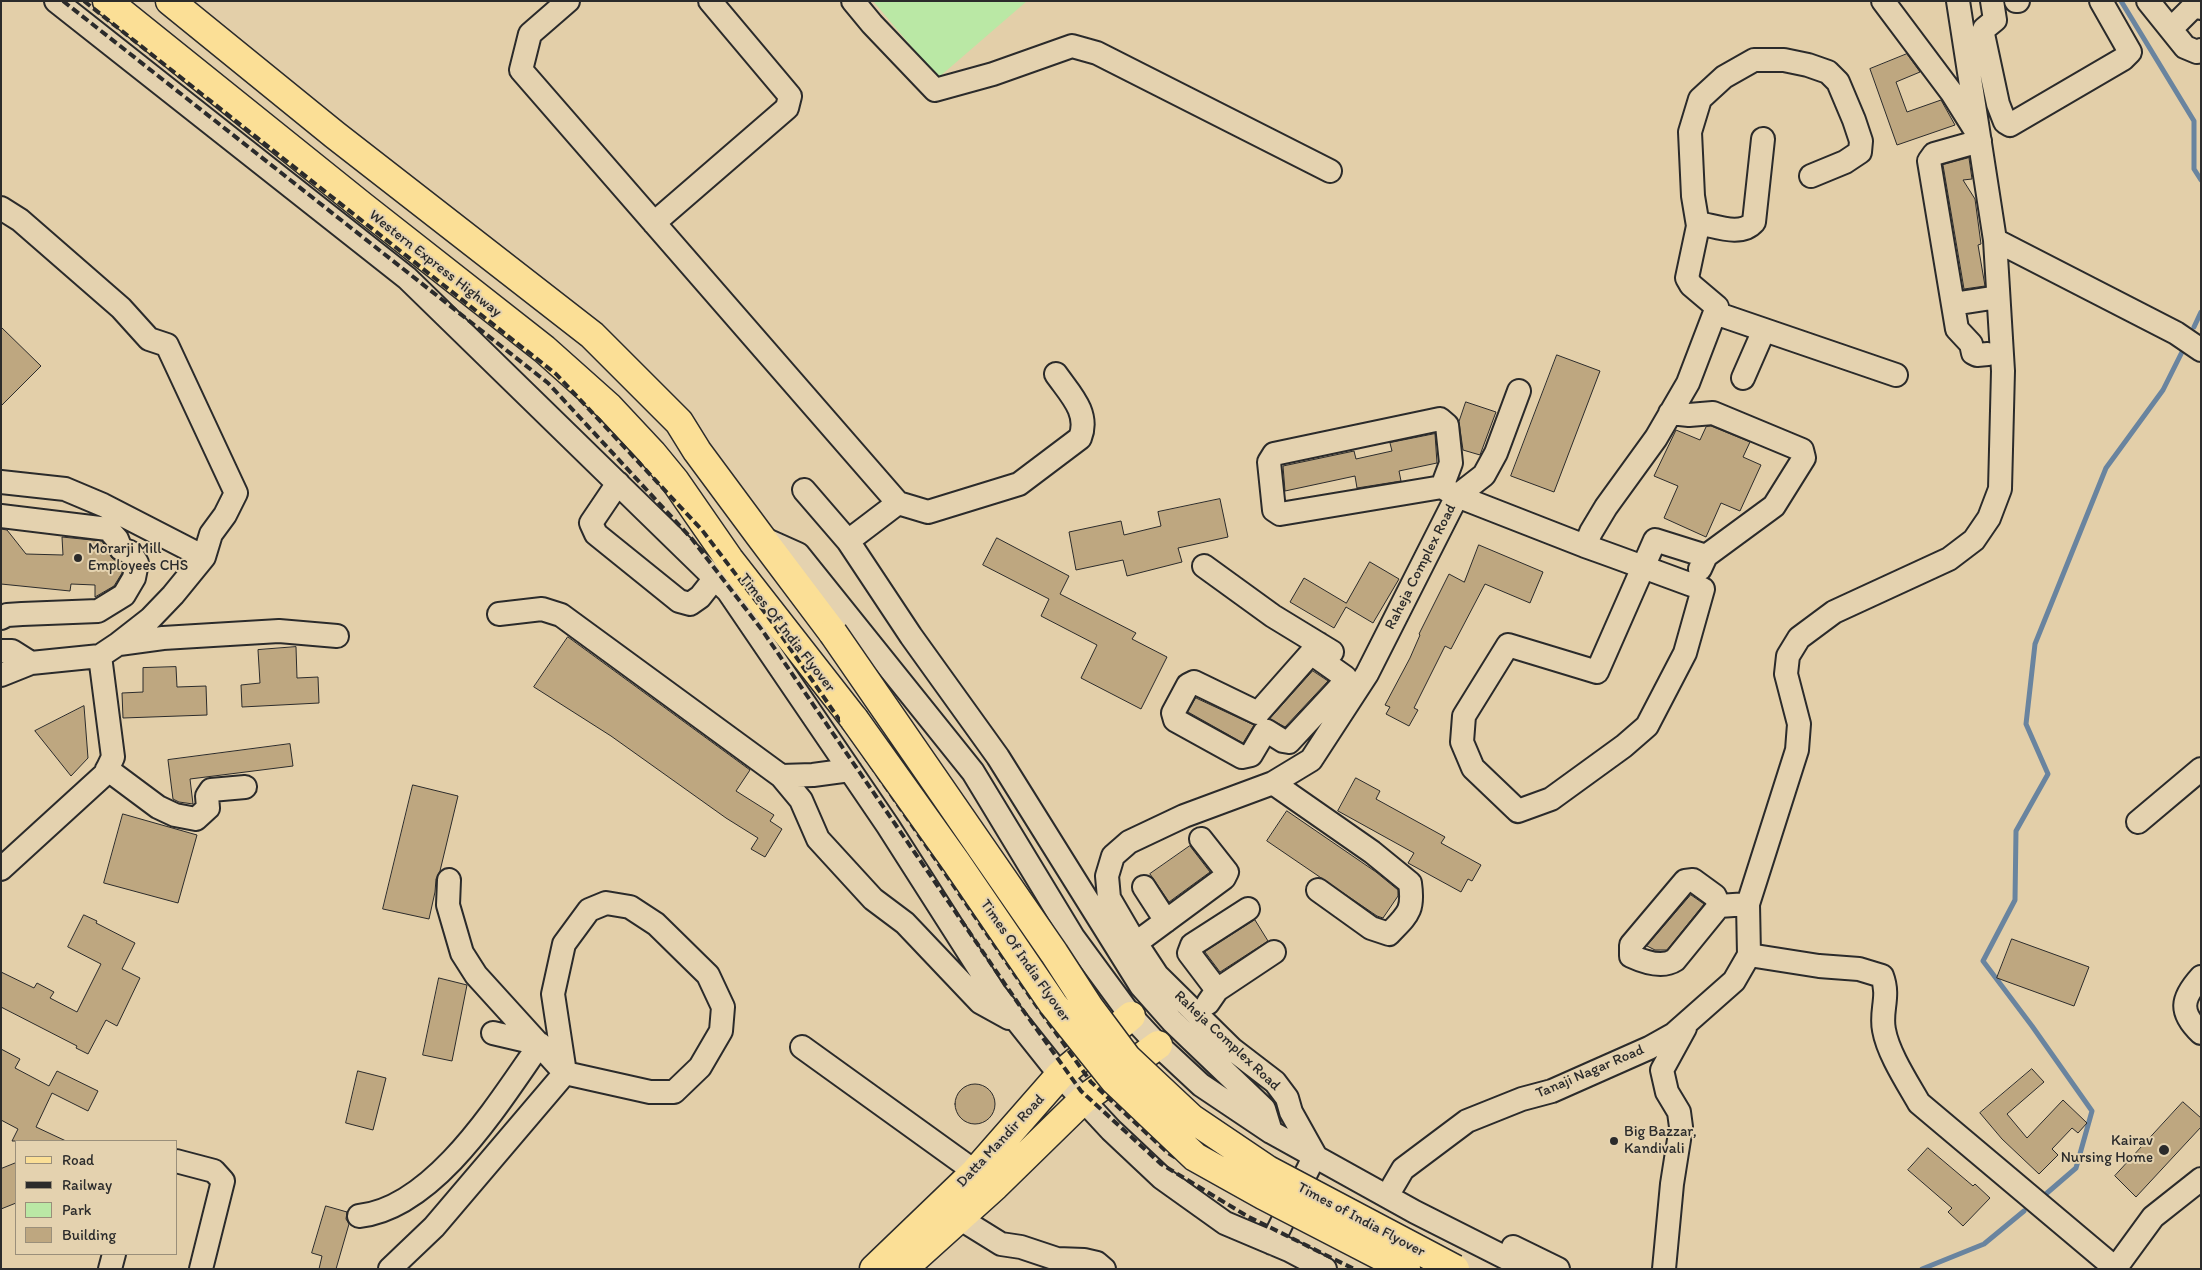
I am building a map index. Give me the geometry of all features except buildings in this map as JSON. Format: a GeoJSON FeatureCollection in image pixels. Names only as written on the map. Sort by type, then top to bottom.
{"type":"FeatureCollection","features":[{"type":"Feature","properties":{"kind":"main road","name":"Western Express Highway"},"geometry":{"type":"LineString","coordinates":[[107,1],[362,206],[544,349],[602,401],[652,453],[675,481],[724,576]]}},
{"type":"Feature","properties":{"kind":"main road"},"geometry":{"type":"LineString","coordinates":[[170,1],[335,135],[592,335],[679,422],[697,451],[760,536]]}},
{"type":"Feature","properties":{"kind":"main road","name":"Times Of India Flyover"},"geometry":{"type":"LineString","coordinates":[[760,536],[833,633],[1127,1058],[1191,1118],[1268,1170]]}},
{"type":"Feature","properties":{"kind":"main road","name":"Times Of India Flyover"},"geometry":{"type":"LineString","coordinates":[[724,576],[805,656],[854,719],[956,862],[1053,1004],[1114,1080],[1195,1156],[1263,1195],[1406,1269]]}},
{"type":"Feature","properties":{"kind":"main road","name":"Datta Mandir Road"},"geometry":{"type":"LineString","coordinates":[[903,1269],[960,1218],[985,1179],[1060,1075],[1131,1016]]}},
{"type":"Feature","properties":{"kind":"main road","name":"Datta Mandir Road"},"geometry":{"type":"LineString","coordinates":[[874,1269],[1083,1100],[1158,1045]]}},
{"type":"Feature","properties":{"kind":"main road","name":"Times of India Flyover"},"geometry":{"type":"LineString","coordinates":[[1268,1170],[1455,1269]]}},
{"type":"Feature","properties":{"kind":"street"},"geometry":{"type":"LineString","coordinates":[[56,1],[407,278],[618,483],[724,576],[994,992],[1060,1075],[1162,1178],[1225,1223],[1325,1269]]}},
{"type":"Feature","properties":{"kind":"street"},"geometry":{"type":"LineString","coordinates":[[568,1],[530,34],[520,70],[898,503],[928,512],[1019,484],[1080,438],[1084,428],[1081,410],[1056,374]]}},
{"type":"Feature","properties":{"kind":"street"},"geometry":{"type":"LineString","coordinates":[[654,223],[787,108],[790,96],[710,1]]}},
{"type":"Feature","properties":{"kind":"street"},"geometry":{"type":"LineString","coordinates":[[853,1],[872,24],[935,90],[993,74],[1072,46],[1097,53],[1330,171]]}},
{"type":"Feature","properties":{"kind":"street"},"geometry":{"type":"LineString","coordinates":[[1883,1],[1952,93],[1979,138]]}},
{"type":"Feature","properties":{"kind":"street"},"geometry":{"type":"LineString","coordinates":[[1958,1],[1976,53],[2005,122],[2010,125],[2123,59],[2130,52],[2101,1]]}},
{"type":"Feature","properties":{"kind":"street"},"geometry":{"type":"LineString","coordinates":[[1992,1],[1991,6],[1995,20],[1984,29],[1976,53],[1976,113],[1995,240],[2003,371],[2000,489],[1989,518],[1974,540],[1949,559],[1834,612],[1799,638],[1788,656],[1786,674],[1798,724],[1797,750],[1748,904],[1749,955],[1819,966],[1859,969],[1882,976],[1886,988],[1884,1029],[1898,1067],[1919,1103],[2115,1269],[2153,1217],[2201,1179]]}},
{"type":"Feature","properties":{"kind":"street"},"geometry":{"type":"LineString","coordinates":[[2148,1],[2185,47],[2197,52],[2201,50]]}},
{"type":"Feature","properties":{"kind":"street"},"geometry":{"type":"LineString","coordinates":[[2170,29],[2194,6],[2201,8]]}},
{"type":"Feature","properties":{"kind":"street"},"geometry":{"type":"LineString","coordinates":[[1585,546],[1591,532],[1606,508],[1656,438],[1688,383],[1717,308],[1691,285],[1687,278],[1698,223],[1693,196],[1690,132],[1700,99],[1724,77],[1754,60],[1784,60],[1828,72],[1838,82],[1861,141],[1860,152],[1845,162],[1811,176]]}},
{"type":"Feature","properties":{"kind":"street"},"geometry":{"type":"LineString","coordinates":[[1976,113],[1998,104]]}},
{"type":"Feature","properties":{"kind":"street"},"geometry":{"type":"LineString","coordinates":[[1979,138],[1934,154],[1929,161],[1958,329],[1971,344],[1973,353],[1977,355],[1988,354]]}},
{"type":"Feature","properties":{"kind":"street"},"geometry":{"type":"LineString","coordinates":[[1698,223],[1739,230],[1748,229],[1754,222],[1763,139]]}},
{"type":"Feature","properties":{"kind":"street"},"geometry":{"type":"LineString","coordinates":[[1,208],[20,220],[121,308],[149,339],[167,345],[236,493],[225,515],[210,534],[204,557],[168,601],[150,619],[109,650]]}},
{"type":"Feature","properties":{"kind":"street"},"geometry":{"type":"LineString","coordinates":[[1995,240],[2176,333],[2201,350]]}},
{"type":"Feature","properties":{"kind":"street"},"geometry":{"type":"LineString","coordinates":[[1953,304],[1998,297]]}},
{"type":"Feature","properties":{"kind":"street"},"geometry":{"type":"LineString","coordinates":[[1715,313],[1896,375]]}},
{"type":"Feature","properties":{"kind":"street"},"geometry":{"type":"LineString","coordinates":[[1743,378],[1764,330]]}},
{"type":"Feature","properties":{"kind":"street"},"geometry":{"type":"LineString","coordinates":[[1450,491],[1452,463],[1447,425],[1440,419],[1274,454],[1269,462],[1274,510],[1280,514],[1450,491],[1484,475],[1496,453],[1519,391]]}},
{"type":"Feature","properties":{"kind":"street"},"geometry":{"type":"LineString","coordinates":[[1670,413],[1688,415],[1713,413],[1802,450],[1804,458],[1774,506],[1706,556],[1700,570],[1703,590],[1685,654],[1647,726],[1624,746],[1551,799],[1518,811],[1473,768],[1462,742],[1464,716],[1508,645],[1597,672],[1655,540],[1706,556]]}},
{"type":"Feature","properties":{"kind":"street"},"geometry":{"type":"LineString","coordinates":[[1,482],[65,489],[103,505],[204,557]]}},
{"type":"Feature","properties":{"kind":"street"},"geometry":{"type":"LineString","coordinates":[[618,483],[591,523],[596,534],[679,601],[690,604],[724,576]]}},
{"type":"Feature","properties":{"kind":"street"},"geometry":{"type":"LineString","coordinates":[[804,490],[848,541],[911,636],[998,758],[1142,986],[1172,1021],[1264,1108],[1271,1132]]}},
{"type":"Feature","properties":{"kind":"street","name":"Raheja Complex Road"},"geometry":{"type":"LineString","coordinates":[[1315,1155],[1291,1112],[1287,1098],[1275,1082],[1232,1049],[1157,975],[1109,898],[1107,876],[1113,856],[1129,842],[1184,816],[1273,784],[1311,760],[1367,674],[1450,491],[1585,546],[1703,590]]}},
{"type":"Feature","properties":{"kind":"street"},"geometry":{"type":"LineString","coordinates":[[848,541],[898,503]]}},
{"type":"Feature","properties":{"kind":"street"},"geometry":{"type":"LineString","coordinates":[[1,516],[108,529],[117,539],[121,549],[130,552],[137,563],[134,578],[124,594],[98,611],[15,615],[1,618]]}},
{"type":"Feature","properties":{"kind":"street"},"geometry":{"type":"LineString","coordinates":[[760,536],[798,554],[973,772],[1073,937],[1131,1016],[1158,1045],[1201,1084],[1271,1132],[1415,1212],[1528,1269]]}},
{"type":"Feature","properties":{"kind":"street"},"geometry":{"type":"LineString","coordinates":[[1204,566],[1315,649],[1345,677],[1343,684],[1289,742],[1283,741],[1262,722],[1315,649]]}},
{"type":"Feature","properties":{"kind":"street"},"geometry":{"type":"LineString","coordinates":[[499,614],[542,609],[562,615],[780,776],[801,800],[818,838],[873,899],[905,923],[980,1002],[1018,1023]]}},
{"type":"Feature","properties":{"kind":"street"},"geometry":{"type":"LineString","coordinates":[[1,675],[31,663],[109,650],[163,638],[279,631],[337,636]]}},
{"type":"Feature","properties":{"kind":"street"},"geometry":{"type":"LineString","coordinates":[[1315,649],[1367,674]]}},
{"type":"Feature","properties":{"kind":"street"},"geometry":{"type":"LineString","coordinates":[[1,869],[55,822],[105,774],[113,757],[109,650]]}},
{"type":"Feature","properties":{"kind":"street"},"geometry":{"type":"LineString","coordinates":[[1,651],[12,651],[31,663]]}},
{"type":"Feature","properties":{"kind":"street"},"geometry":{"type":"LineString","coordinates":[[107,769],[158,807],[175,816],[196,819],[208,808],[208,796],[211,790],[246,787]]}},
{"type":"Feature","properties":{"kind":"street"},"geometry":{"type":"LineString","coordinates":[[2138,822],[2201,769]]}},
{"type":"Feature","properties":{"kind":"street"},"geometry":{"type":"LineString","coordinates":[[780,776],[813,775],[850,770]]}},
{"type":"Feature","properties":{"kind":"street"},"geometry":{"type":"LineString","coordinates":[[1273,784],[1372,852],[1410,883],[1413,901],[1407,915],[1389,934],[1371,928],[1318,890]]}},
{"type":"Feature","properties":{"kind":"street"},"geometry":{"type":"LineString","coordinates":[[1136,943],[1224,878],[1228,872],[1201,839]]}},
{"type":"Feature","properties":{"kind":"street"},"geometry":{"type":"LineString","coordinates":[[390,1269],[434,1227],[564,1074],[553,994],[564,944],[590,910],[606,903],[630,907],[656,924],[708,975],[723,1007],[721,1031],[700,1067],[674,1092],[650,1092],[564,1074],[540,1044],[476,975],[462,953],[448,905],[449,880]]}},
{"type":"Feature","properties":{"kind":"street"},"geometry":{"type":"LineString","coordinates":[[1144,887],[1166,921]]}},
{"type":"Feature","properties":{"kind":"street"},"geometry":{"type":"LineString","coordinates":[[1719,906],[1748,904]]}},
{"type":"Feature","properties":{"kind":"street"},"geometry":{"type":"LineString","coordinates":[[1217,990],[1189,953],[1192,945],[1248,909]]}},
{"type":"Feature","properties":{"kind":"street"},"geometry":{"type":"LineString","coordinates":[[1198,1016],[1217,990],[1274,952]]}},
{"type":"Feature","properties":{"kind":"street","name":"Tanaji Nagar Road"},"geometry":{"type":"LineString","coordinates":[[1393,1186],[1403,1168],[1468,1121],[1522,1099],[1552,1091],[1649,1048],[1674,1034],[1734,981],[1749,955]]}},
{"type":"Feature","properties":{"kind":"street"},"geometry":{"type":"LineString","coordinates":[[2201,977],[2190,989],[2184,1004],[2185,1014],[2201,1033]]}},
{"type":"Feature","properties":{"kind":"street"},"geometry":{"type":"LineString","coordinates":[[1664,1269],[1672,1184],[1681,1127],[1679,1112],[1667,1092],[1662,1070],[1689,1021]]}},
{"type":"Feature","properties":{"kind":"street"},"geometry":{"type":"LineString","coordinates":[[493,1033],[540,1044]]}},
{"type":"Feature","properties":{"kind":"street"},"geometry":{"type":"LineString","coordinates":[[359,1216],[376,1214],[393,1206],[416,1192],[454,1159],[481,1126],[540,1044]]}},
{"type":"Feature","properties":{"kind":"street"},"geometry":{"type":"LineString","coordinates":[[802,1048],[985,1179]]}},
{"type":"Feature","properties":{"kind":"street"},"geometry":{"type":"LineString","coordinates":[[1315,1155],[1347,1157],[1444,1215],[1558,1269]]}},
{"type":"Feature","properties":{"kind":"street"},"geometry":{"type":"LineString","coordinates":[[1272,1243],[1315,1155]]}},
{"type":"Feature","properties":{"kind":"street"},"geometry":{"type":"LineString","coordinates":[[178,1162],[214,1171],[223,1181],[201,1269]]}},
{"type":"Feature","properties":{"kind":"street"},"geometry":{"type":"LineString","coordinates":[[960,1218],[1001,1244],[1021,1247],[1057,1259],[1084,1260],[1096,1263],[1104,1269]]}},
{"type":"Feature","properties":{"kind":"street"},"geometry":{"type":"LineString","coordinates":[[110,1269],[114,1255]]}},
{"type":"Feature","properties":{"kind":"green space"},"geometry":{"type":"Polygon","coordinates":[[[873,1],[1027,1],[938,78],[873,1]]]}},
{"type":"Feature","properties":{"kind":"waterway"},"geometry":{"type":"LineString","coordinates":[[2121,1],[2194,121],[2194,169],[2201,180]]}},
{"type":"Feature","properties":{"kind":"waterway"},"geometry":{"type":"LineString","coordinates":[[2194,327],[2201,312]]}},
{"type":"Feature","properties":{"kind":"waterway"},"geometry":{"type":"LineString","coordinates":[[2047,1193],[2076,1168],[2092,1111],[1983,961],[2015,900],[2016,831],[2048,774],[2026,724],[2035,644],[2106,468],[2163,390],[2185,346]]}},
{"type":"Feature","properties":{"kind":"waterway"},"geometry":{"type":"LineString","coordinates":[[1922,1269],[1984,1244],[2024,1211]]}},
{"type":"Feature","properties":{"kind":"railway"},"geometry":{"type":"LineString","coordinates":[[63,1],[548,383],[692,539],[762,630],[1020,1006],[1081,1091],[1161,1164],[1247,1216],[1354,1269]]}},
{"type":"Feature","properties":{"kind":"railway"},"geometry":{"type":"LineString","coordinates":[[84,1],[556,374],[702,530],[772,622],[1091,1082],[1168,1153],[1253,1204],[1383,1269]]}},
{"type":"Feature","properties":{"kind":"place","name":"Morarji Mill Employees CHS"},"geometry":{"type":"Point","coordinates":[78,558]}},
{"type":"Feature","properties":{"kind":"place","name":"Big Bazzar, Kandivali"},"geometry":{"type":"Point","coordinates":[1614,1141]}},
{"type":"Feature","properties":{"kind":"place","name":"Kairav Nursing Home"},"geometry":{"type":"Point","coordinates":[2164,1150]}}]}
